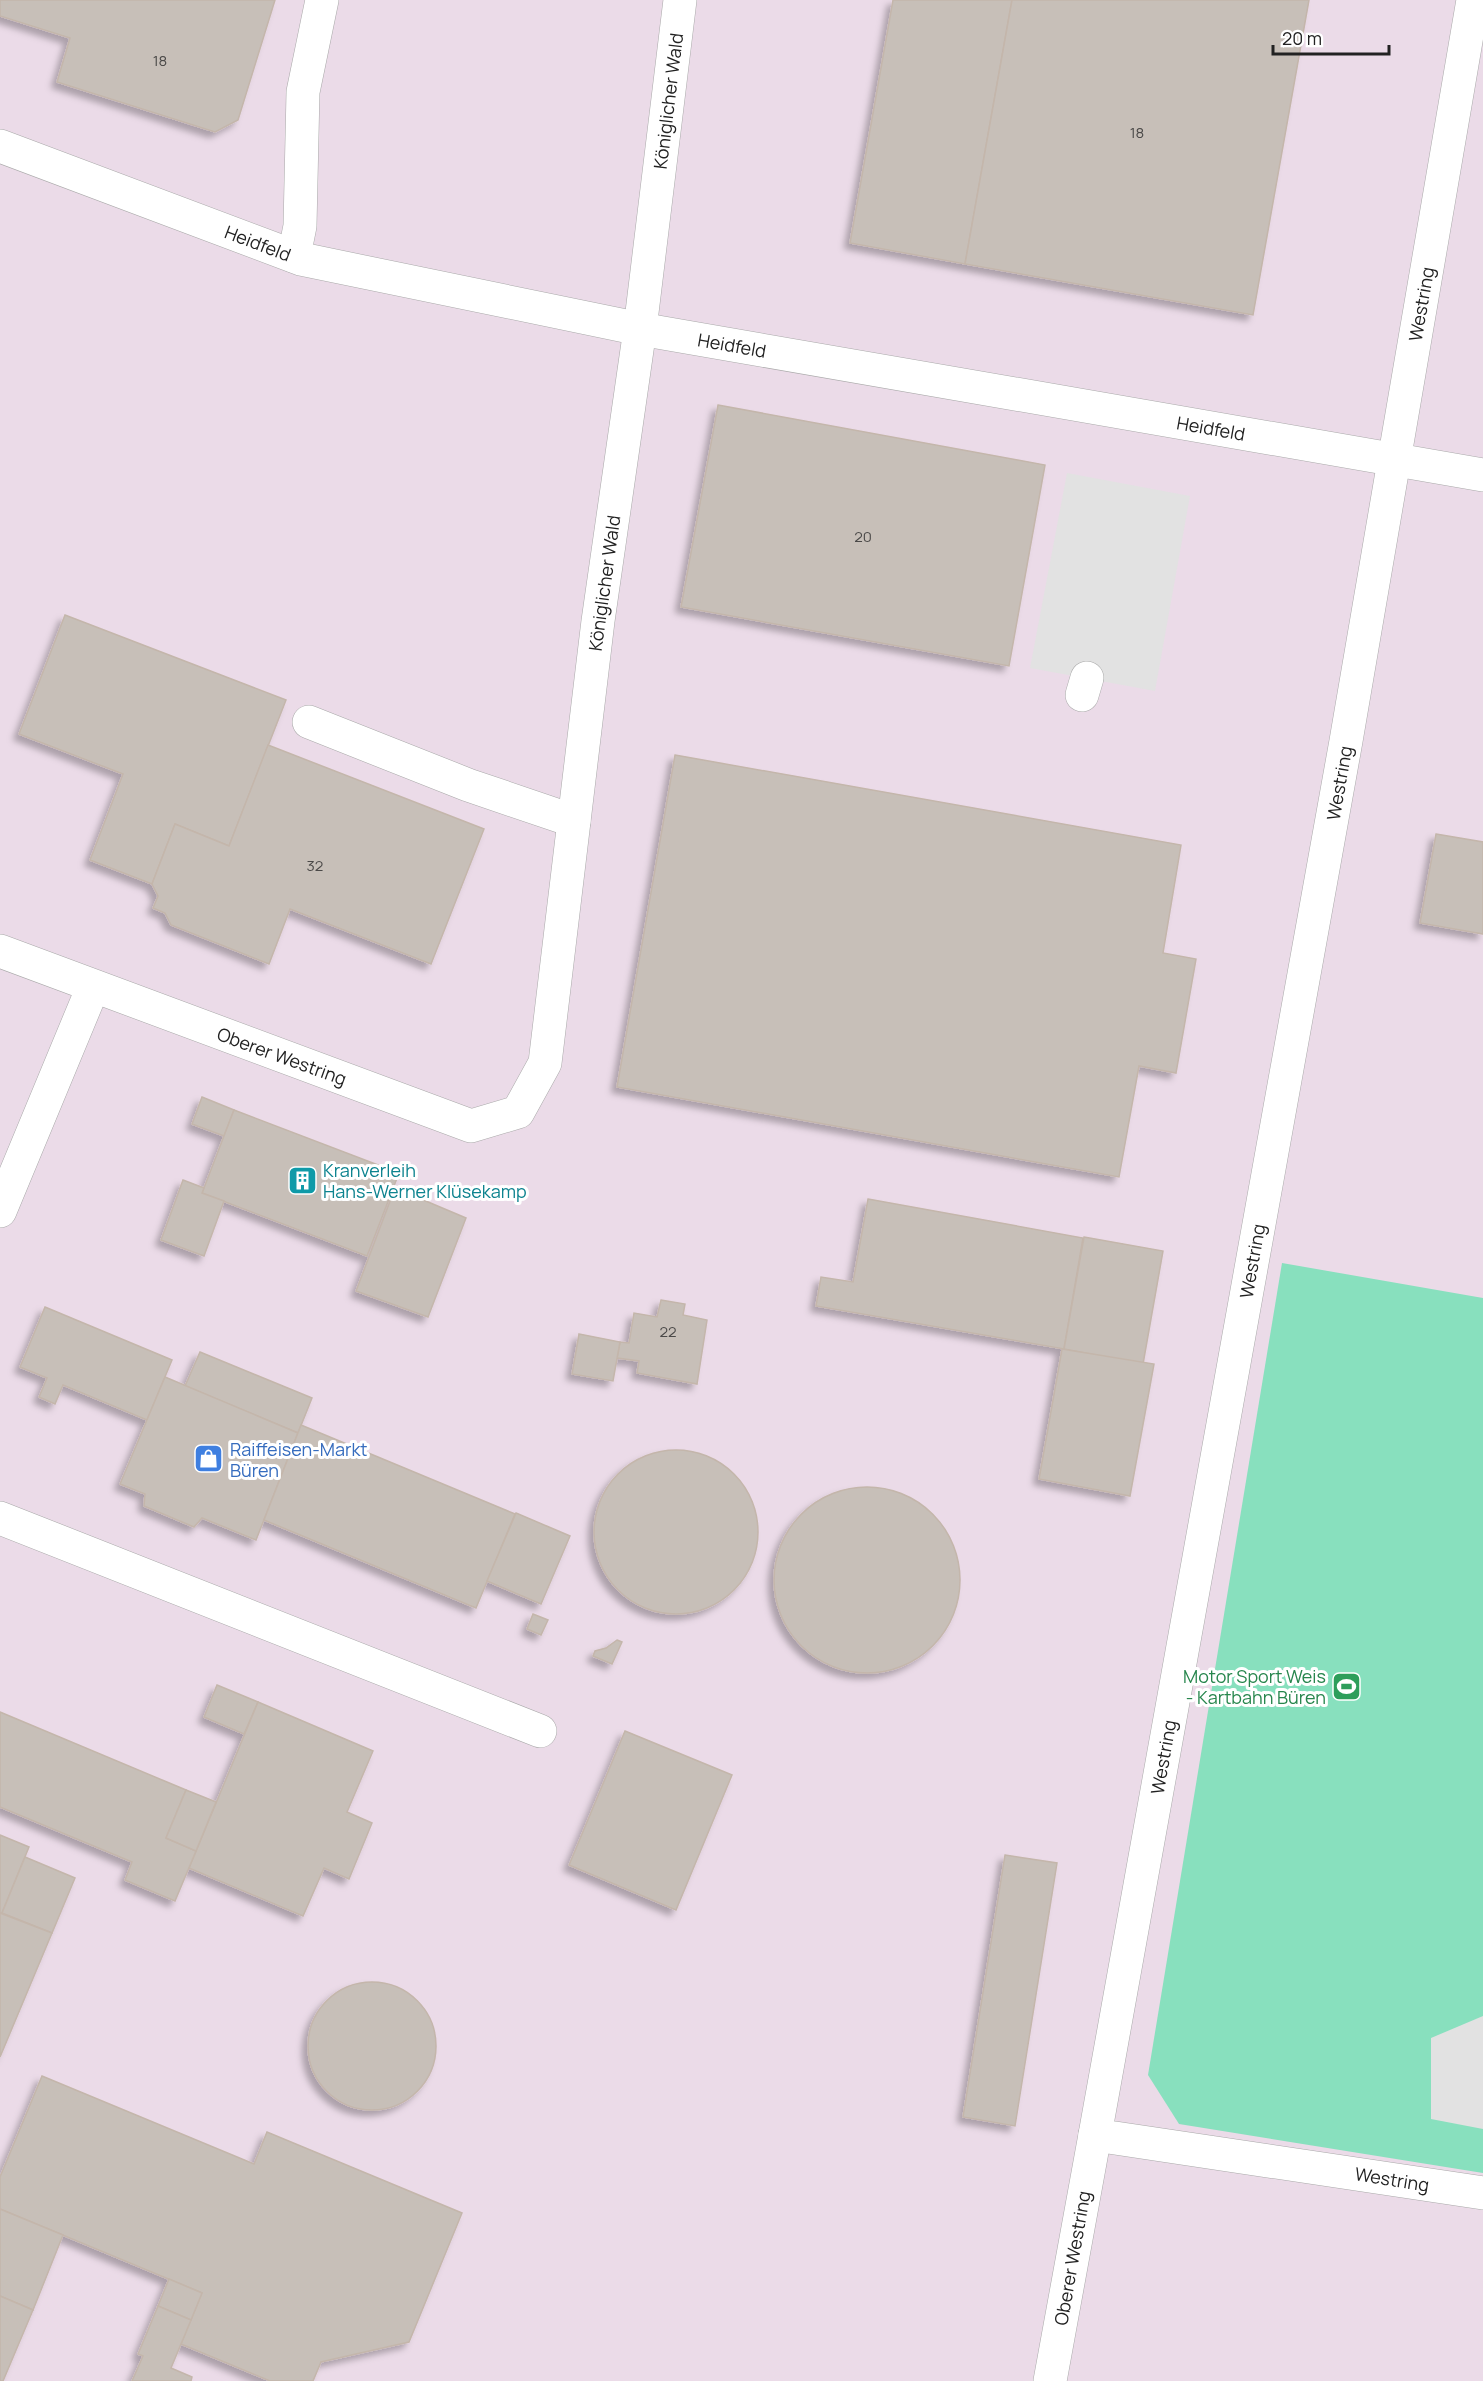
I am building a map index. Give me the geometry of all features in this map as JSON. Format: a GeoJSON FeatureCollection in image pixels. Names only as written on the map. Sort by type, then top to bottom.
{"type":"FeatureCollection","features":[{"type":"Feature","properties":{"kind":"street"},"geometry":{"type":"LineString","coordinates":[[294,256],[300,226],[303,92],[321,0]]}},
{"type":"Feature","properties":{"kind":"street","name":"Königlicher Wald"},"geometry":{"type":"LineString","coordinates":[[471,1126],[518,1112],[545,1063],[598,621],[640,329],[680,0]]}},
{"type":"Feature","properties":{"kind":"street","name":"Westring"},"geometry":{"type":"LineString","coordinates":[[1473,0],[1346,741],[1095,2134],[1483,2193]]}},
{"type":"Feature","properties":{"kind":"street","name":"Heidfeld"},"geometry":{"type":"LineString","coordinates":[[0,146],[294,256],[640,329],[1483,475]]}},
{"type":"Feature","properties":{"kind":"street"},"geometry":{"type":"LineString","coordinates":[[309,722],[468,785],[574,821]]}},
{"type":"Feature","properties":{"kind":"street","name":"Oberer Westring"},"geometry":{"type":"LineString","coordinates":[[0,951],[471,1126]]}},
{"type":"Feature","properties":{"kind":"street"},"geometry":{"type":"LineString","coordinates":[[0,1211],[93,987]]}},
{"type":"Feature","properties":{"kind":"street"},"geometry":{"type":"LineString","coordinates":[[0,1518],[540,1731]]}},
{"type":"Feature","properties":{"kind":"street","name":"Oberer Westring"},"geometry":{"type":"LineString","coordinates":[[1050,2381],[1095,2134]]}},
{"type":"Feature","properties":{"kind":"shaded area"},"geometry":{"type":"Polygon","coordinates":[[[0,0],[1483,0],[1483,2381],[0,2381],[0,0]]]}},
{"type":"Feature","properties":{"kind":"shaded area"},"geometry":{"type":"Polygon","coordinates":[[[1067,473],[1190,496],[1155,691],[1030,668],[1067,473]]]}},
{"type":"Feature","properties":{"kind":"shaded area"},"geometry":{"type":"Polygon","coordinates":[[[1483,2016],[1483,2129],[1431,2119],[1431,2038],[1483,2016]]]}},
{"type":"Feature","properties":{"kind":"green space","name":"Motor Sport Weis - Kartbahn Büren"},"geometry":{"type":"Polygon","coordinates":[[[1282,1263],[1483,1298],[1483,2173],[1179,2124],[1148,2075],[1282,1263]]]}},
{"type":"Feature","properties":{"kind":"building"},"geometry":{"type":"Polygon","coordinates":[[[0,0],[275,0],[238,120],[215,132],[57,82],[70,38],[0,16],[0,0]]]}},
{"type":"Feature","properties":{"kind":"building"},"geometry":{"type":"Polygon","coordinates":[[[893,0],[1012,0],[965,264],[850,243],[893,0]]]}},
{"type":"Feature","properties":{"kind":"building"},"geometry":{"type":"Polygon","coordinates":[[[1012,0],[1309,0],[1253,315],[965,264],[1012,0]]]}},
{"type":"Feature","properties":{"kind":"building"},"geometry":{"type":"Polygon","coordinates":[[[718,405],[1045,465],[1009,666],[681,607],[718,405]]]}},
{"type":"Feature","properties":{"kind":"building"},"geometry":{"type":"Polygon","coordinates":[[[65,615],[286,700],[229,846],[175,824],[152,884],[90,860],[123,774],[19,734],[65,615]]]}},
{"type":"Feature","properties":{"kind":"building"},"geometry":{"type":"Polygon","coordinates":[[[268,745],[484,829],[431,964],[290,909],[269,964],[171,925],[165,913],[153,908],[158,896],[152,884],[175,824],[229,846],[268,745]]]}},
{"type":"Feature","properties":{"kind":"building"},"geometry":{"type":"Polygon","coordinates":[[[675,755],[1181,845],[1163,953],[1196,959],[1176,1073],[1139,1066],[1119,1177],[617,1087],[675,755]]]}},
{"type":"Feature","properties":{"kind":"building"},"geometry":{"type":"Polygon","coordinates":[[[1436,834],[1483,842],[1483,934],[1420,923],[1436,834]]]}},
{"type":"Feature","properties":{"kind":"building"},"geometry":{"type":"Polygon","coordinates":[[[202,1097],[234,1110],[224,1136],[192,1124],[202,1097]]]}},
{"type":"Feature","properties":{"kind":"building","name":"Kranverleih Hans-Werner Klüsekamp"},"geometry":{"type":"Polygon","coordinates":[[[234,1110],[399,1173],[367,1256],[202,1193],[234,1110]]]}},
{"type":"Feature","properties":{"kind":"building"},"geometry":{"type":"Polygon","coordinates":[[[183,1180],[204,1188],[202,1193],[224,1201],[204,1256],[161,1240],[183,1180]]]}},
{"type":"Feature","properties":{"kind":"building"},"geometry":{"type":"Polygon","coordinates":[[[395,1188],[466,1218],[428,1317],[356,1291],[395,1188]]]}},
{"type":"Feature","properties":{"kind":"building"},"geometry":{"type":"Polygon","coordinates":[[[868,1199],[1083,1238],[1064,1349],[816,1306],[821,1277],[853,1282],[868,1199]]]}},
{"type":"Feature","properties":{"kind":"building"},"geometry":{"type":"Polygon","coordinates":[[[1084,1237],[1163,1251],[1143,1364],[1064,1349],[1084,1237]]]}},
{"type":"Feature","properties":{"kind":"building"},"geometry":{"type":"Polygon","coordinates":[[[661,1300],[685,1304],[683,1315],[707,1320],[697,1384],[637,1373],[639,1361],[617,1358],[620,1342],[629,1343],[634,1313],[657,1317],[661,1300]]]}},
{"type":"Feature","properties":{"kind":"building"},"geometry":{"type":"Polygon","coordinates":[[[45,1307],[172,1360],[147,1420],[63,1385],[55,1404],[39,1397],[47,1378],[20,1367],[45,1307]]]}},
{"type":"Feature","properties":{"kind":"building"},"geometry":{"type":"Polygon","coordinates":[[[579,1334],[620,1342],[613,1381],[572,1374],[579,1334]]]}},
{"type":"Feature","properties":{"kind":"building"},"geometry":{"type":"Polygon","coordinates":[[[1062,1349],[1154,1364],[1130,1496],[1039,1479],[1062,1349]]]}},
{"type":"Feature","properties":{"kind":"building"},"geometry":{"type":"Polygon","coordinates":[[[200,1352],[312,1398],[298,1433],[185,1386],[200,1352]]]}},
{"type":"Feature","properties":{"kind":"building","name":"Raiffeisen-Markt Büren"},"geometry":{"type":"Polygon","coordinates":[[[165,1377],[298,1433],[256,1540],[202,1518],[194,1527],[144,1506],[145,1494],[120,1484],[165,1377]]]}},
{"type":"Feature","properties":{"kind":"building"},"geometry":{"type":"Polygon","coordinates":[[[301,1425],[515,1514],[476,1608],[264,1520],[301,1425]]]}},
{"type":"Feature","properties":{"kind":"building"},"geometry":{"type":"Polygon","coordinates":[[[676,1450],[692,1451],[707,1456],[734,1474],[752,1501],[757,1516],[757,1548],[752,1563],[734,1590],[707,1608],[692,1613],[676,1614],[660,1613],[645,1608],[618,1590],[600,1563],[595,1548],[594,1532],[595,1516],[600,1501],[618,1474],[645,1456],[660,1451],[676,1450]]]}},
{"type":"Feature","properties":{"kind":"building"},"geometry":{"type":"Polygon","coordinates":[[[867,1487],[903,1494],[933,1514],[953,1544],[960,1580],[953,1616],[933,1646],[903,1666],[867,1673],[831,1666],[801,1646],[781,1616],[774,1580],[781,1544],[801,1514],[831,1494],[867,1487]]]}},
{"type":"Feature","properties":{"kind":"building"},"geometry":{"type":"Polygon","coordinates":[[[516,1513],[570,1536],[541,1604],[487,1581],[516,1513]]]}},
{"type":"Feature","properties":{"kind":"building"},"geometry":{"type":"Polygon","coordinates":[[[533,1614],[548,1620],[541,1635],[527,1629],[533,1614]]]}},
{"type":"Feature","properties":{"kind":"building"},"geometry":{"type":"Polygon","coordinates":[[[617,1640],[622,1642],[612,1664],[593,1656],[595,1651],[606,1648],[617,1640]]]}},
{"type":"Feature","properties":{"kind":"building"},"geometry":{"type":"Polygon","coordinates":[[[217,1685],[258,1702],[244,1734],[204,1717],[217,1685]]]}},
{"type":"Feature","properties":{"kind":"building"},"geometry":{"type":"Polygon","coordinates":[[[258,1702],[373,1751],[347,1812],[372,1823],[349,1879],[324,1868],[303,1916],[189,1868],[258,1702]]]}},
{"type":"Feature","properties":{"kind":"building"},"geometry":{"type":"Polygon","coordinates":[[[0,1712],[186,1790],[166,1838],[196,1851],[175,1901],[125,1880],[132,1862],[0,1807],[0,1712]]]}},
{"type":"Feature","properties":{"kind":"building"},"geometry":{"type":"Polygon","coordinates":[[[625,1731],[732,1775],[676,1910],[569,1865],[625,1731]]]}},
{"type":"Feature","properties":{"kind":"building"},"geometry":{"type":"Polygon","coordinates":[[[186,1790],[216,1802],[196,1851],[166,1838],[186,1790]]]}},
{"type":"Feature","properties":{"kind":"building"},"geometry":{"type":"Polygon","coordinates":[[[0,1835],[29,1847],[2,1913],[0,1913],[0,1835]]]}},
{"type":"Feature","properties":{"kind":"building"},"geometry":{"type":"Polygon","coordinates":[[[1005,1855],[1057,1863],[1015,2126],[963,2117],[1005,1855]]]}},
{"type":"Feature","properties":{"kind":"building"},"geometry":{"type":"Polygon","coordinates":[[[25,1857],[75,1878],[52,1933],[2,1913],[25,1857]]]}},
{"type":"Feature","properties":{"kind":"building"},"geometry":{"type":"Polygon","coordinates":[[[0,1913],[52,1933],[0,2057],[0,1913]]]}},
{"type":"Feature","properties":{"kind":"building"},"geometry":{"type":"Polygon","coordinates":[[[372,1982],[396,1987],[417,2001],[431,2022],[436,2046],[431,2070],[417,2091],[396,2105],[372,2110],[348,2105],[327,2091],[313,2070],[308,2046],[313,2022],[327,2001],[348,1987],[372,1982]]]}},
{"type":"Feature","properties":{"kind":"building"},"geometry":{"type":"Polygon","coordinates":[[[42,2076],[254,2164],[267,2132],[462,2213],[409,2342],[321,2362],[313,2381],[270,2381],[181,2344],[202,2293],[0,2209],[0,2177],[42,2076]]]}},
{"type":"Feature","properties":{"kind":"building"},"geometry":{"type":"Polygon","coordinates":[[[0,2209],[63,2235],[33,2310],[0,2296],[0,2209]]]}},
{"type":"Feature","properties":{"kind":"building"},"geometry":{"type":"Polygon","coordinates":[[[169,2279],[202,2293],[191,2320],[158,2306],[169,2279]]]}},
{"type":"Feature","properties":{"kind":"building"},"geometry":{"type":"Polygon","coordinates":[[[0,2296],[33,2310],[3,2381],[0,2381],[0,2296]]]}},
{"type":"Feature","properties":{"kind":"building"},"geometry":{"type":"Polygon","coordinates":[[[158,2306],[191,2320],[171,2368],[192,2377],[191,2381],[132,2381],[143,2356],[138,2354],[158,2306]]]}},
{"type":"Feature","properties":{"kind":"place","name":"Kranverleih Hans-Werner Klüsekamp"},"geometry":{"type":"Point","coordinates":[302,1180]}},
{"type":"Feature","properties":{"kind":"place","name":"Raiffeisen-Markt Büren"},"geometry":{"type":"Point","coordinates":[209,1459]}},
{"type":"Feature","properties":{"kind":"place","name":"Motor Sport Weis - Kartbahn Büren"},"geometry":{"type":"Point","coordinates":[1347,1686]}}]}
